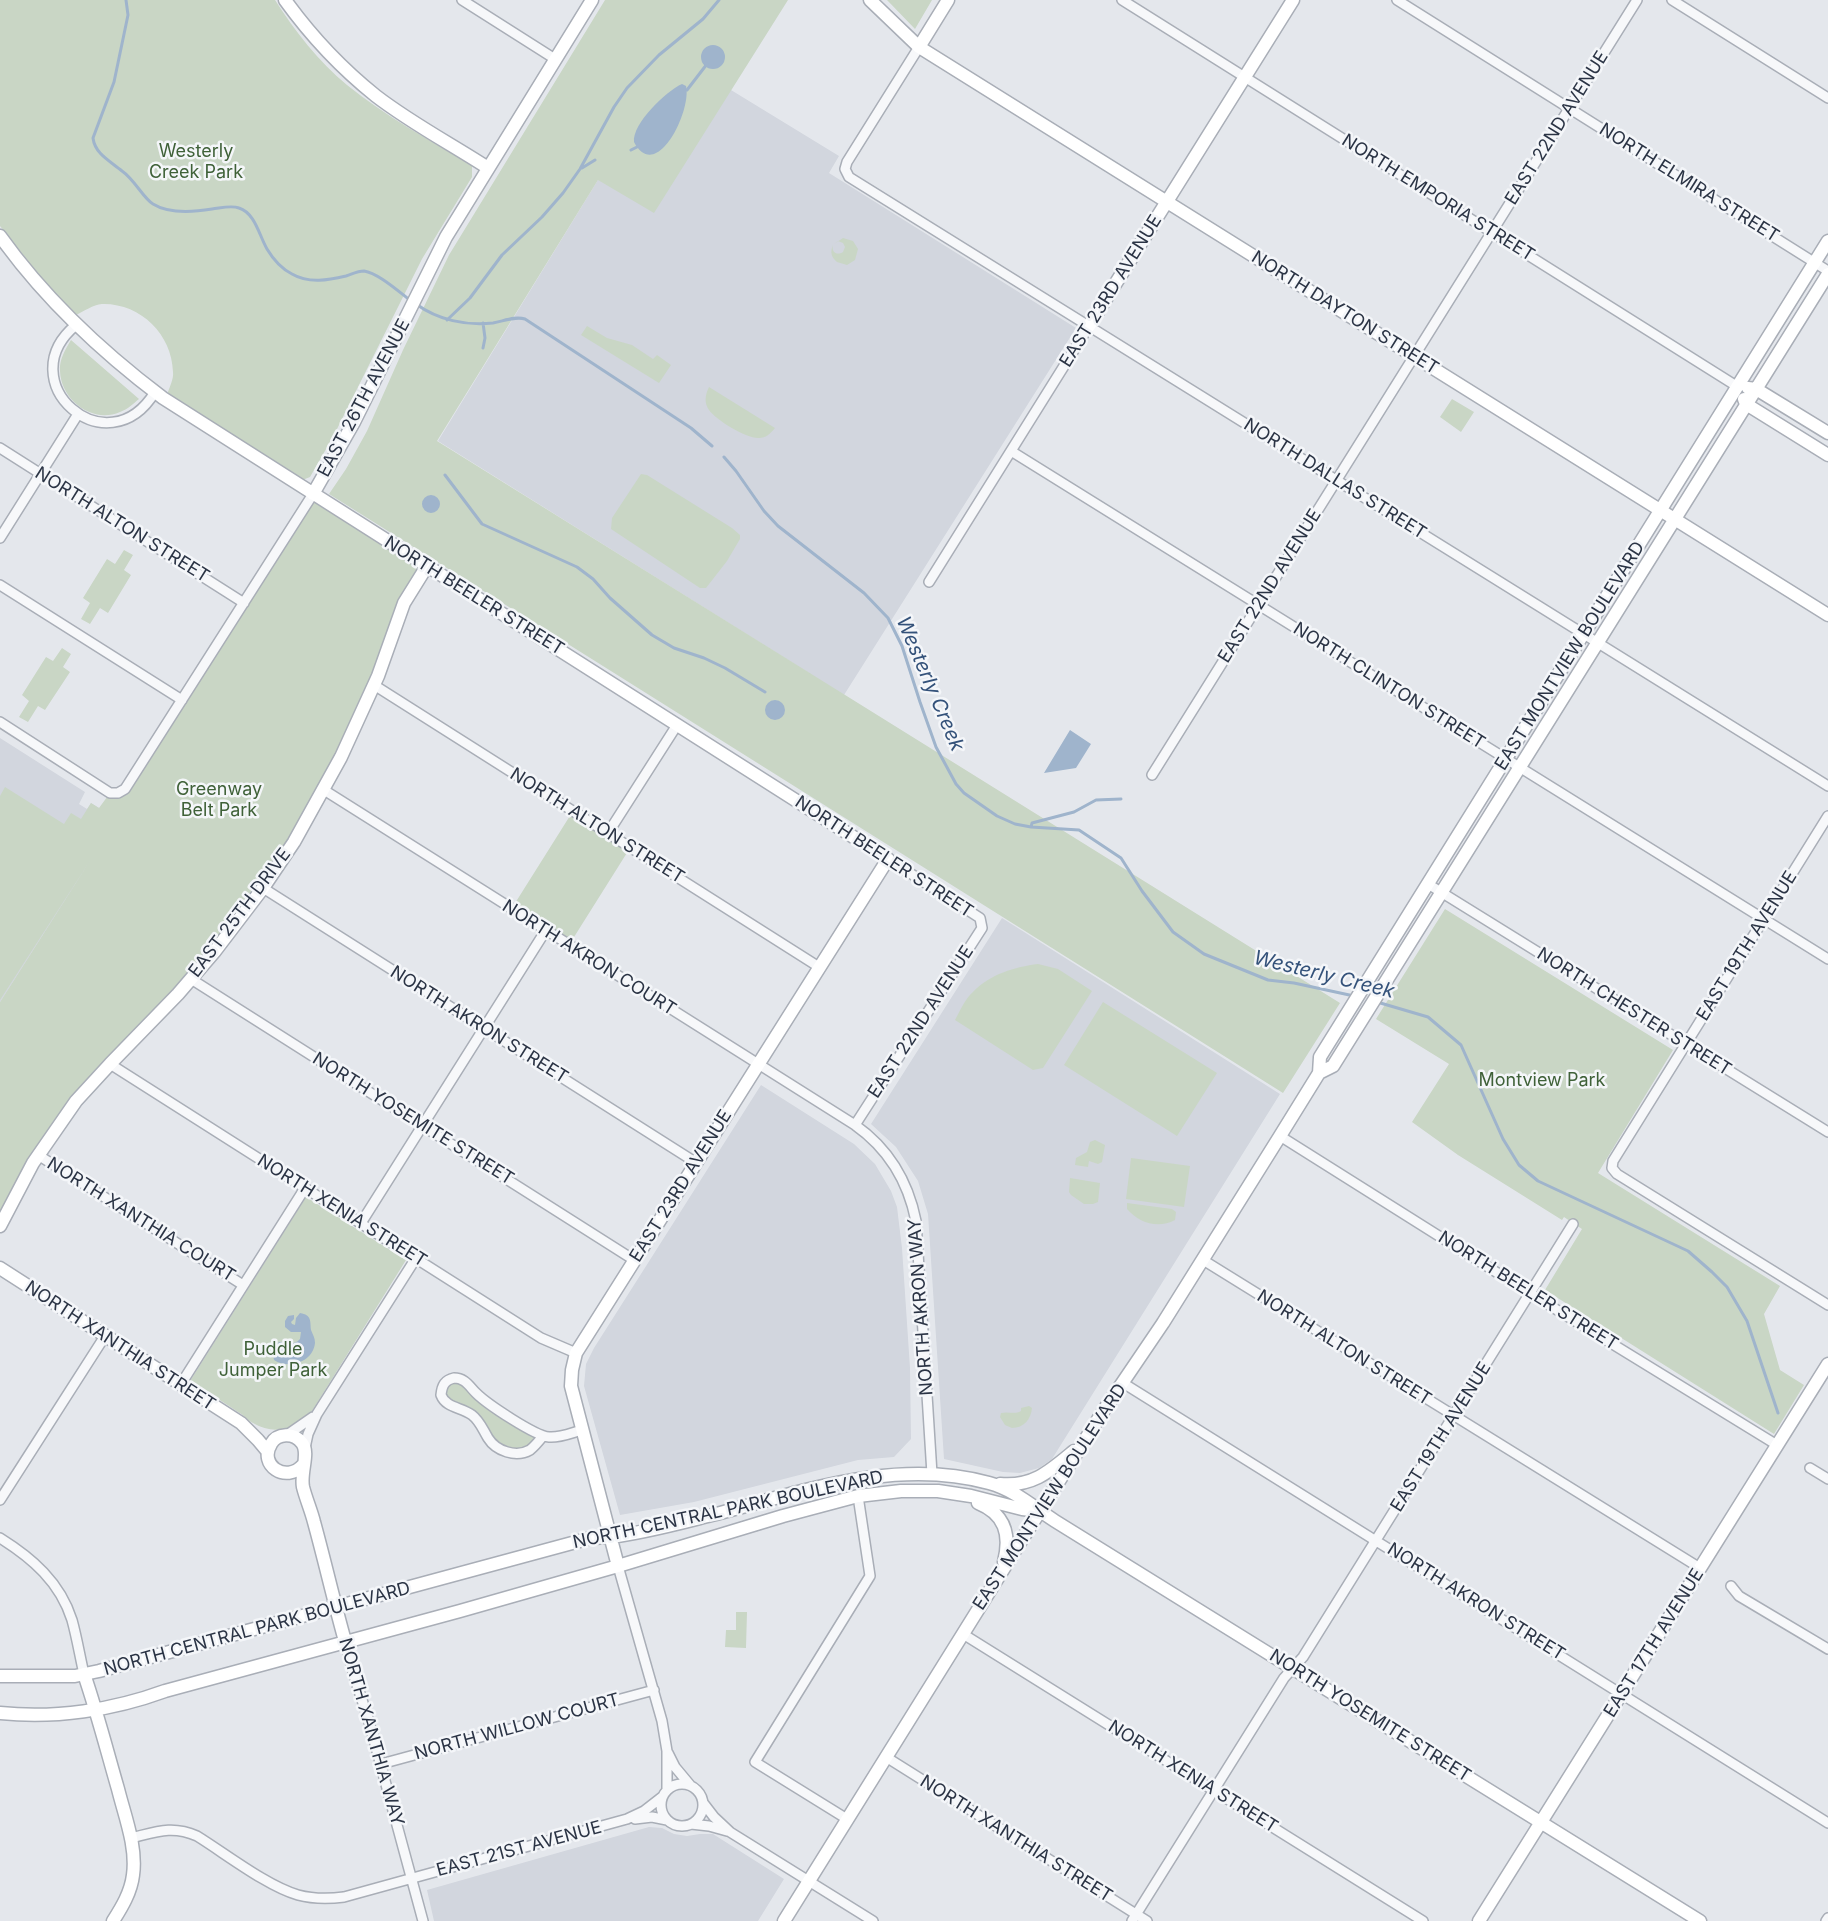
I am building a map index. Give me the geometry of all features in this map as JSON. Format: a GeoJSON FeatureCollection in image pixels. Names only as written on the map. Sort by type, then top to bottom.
{"type":"FeatureCollection","features":[{"type":"Feature","properties":{"kind":"street"},"geometry":{"type":"LineString","coordinates":[[285,0],[315,39],[377,97],[488,168]]}},
{"type":"Feature","properties":{"kind":"street"},"geometry":{"type":"LineString","coordinates":[[462,0],[555,59]]}},
{"type":"Feature","properties":{"kind":"street","name":"EAST 26TH AVENUE"},"geometry":{"type":"LineString","coordinates":[[0,722],[110,793],[118,793],[125,789],[313,494],[349,432],[446,237],[592,0]]}},
{"type":"Feature","properties":{"kind":"street","name":"NORTH DAYTON STREET"},"geometry":{"type":"LineString","coordinates":[[870,0],[919,47],[1828,615]]}},
{"type":"Feature","properties":{"kind":"street"},"geometry":{"type":"LineString","coordinates":[[919,47],[948,0]]}},
{"type":"Feature","properties":{"kind":"street","name":"NORTH EMPORIA STREET"},"geometry":{"type":"LineString","coordinates":[[1122,0],[1738,387],[1756,389]]}},
{"type":"Feature","properties":{"kind":"street","name":"EAST 23RD AVENUE"},"geometry":{"type":"LineString","coordinates":[[929,582],[1293,0]]}},
{"type":"Feature","properties":{"kind":"street","name":"NORTH ELMIRA STREET"},"geometry":{"type":"LineString","coordinates":[[1397,0],[1828,273]]}},
{"type":"Feature","properties":{"kind":"street","name":"EAST 22ND AVENUE"},"geometry":{"type":"LineString","coordinates":[[1152,776],[1637,0]]}},
{"type":"Feature","properties":{"kind":"street"},"geometry":{"type":"LineString","coordinates":[[1672,0],[1828,99]]}},
{"type":"Feature","properties":{"kind":"street","name":"NORTH DALLAS STREET"},"geometry":{"type":"LineString","coordinates":[[919,47],[848,159],[845,169],[852,179],[1828,786]]}},
{"type":"Feature","properties":{"kind":"street","name":"NORTH BEELER STREET"},"geometry":{"type":"LineString","coordinates":[[0,236],[34,280],[76,325],[155,392],[980,918]]}},
{"type":"Feature","properties":{"kind":"street","name":"EAST MONTVIEW BOULEVARD"},"geometry":{"type":"LineString","coordinates":[[784,1921],[1000,1574],[1281,1136],[1319,1073],[1320,1057],[1828,241]]}},
{"type":"Feature","properties":{"kind":"street","name":"EAST MONTVIEW BOULEVARD"},"geometry":{"type":"LineString","coordinates":[[1319,1073],[1333,1066],[1518,766],[1828,273]]}},
{"type":"Feature","properties":{"kind":"street"},"geometry":{"type":"LineString","coordinates":[[76,325],[65,335],[59,345],[53,365],[57,389],[69,407],[89,420],[108,423],[133,416],[147,405],[155,392]]}},
{"type":"Feature","properties":{"kind":"street"},"geometry":{"type":"LineString","coordinates":[[1738,387],[1746,404],[1828,455]]}},
{"type":"Feature","properties":{"kind":"street"},"geometry":{"type":"LineString","coordinates":[[1756,389],[1828,433]]}},
{"type":"Feature","properties":{"kind":"street"},"geometry":{"type":"LineString","coordinates":[[0,538],[78,414]]}},
{"type":"Feature","properties":{"kind":"street","name":"NORTH ALTON STREET"},"geometry":{"type":"LineString","coordinates":[[0,448],[244,603]]}},
{"type":"Feature","properties":{"kind":"street","name":"NORTH CLINTON STREET"},"geometry":{"type":"LineString","coordinates":[[1011,451],[1828,959]]}},
{"type":"Feature","properties":{"kind":"street","name":"EAST 25TH DRIVE"},"geometry":{"type":"LineString","coordinates":[[0,1226],[38,1155],[76,1101],[191,979],[227,936],[294,842],[324,790],[374,685],[404,603],[427,567]]}},
{"type":"Feature","properties":{"kind":"street"},"geometry":{"type":"LineString","coordinates":[[0,585],[182,700]]}},
{"type":"Feature","properties":{"kind":"street","name":"NORTH ALTON STREET"},"geometry":{"type":"LineString","coordinates":[[374,685],[819,967]]}},
{"type":"Feature","properties":{"kind":"street"},"geometry":{"type":"LineString","coordinates":[[608,833],[677,725]]}},
{"type":"Feature","properties":{"kind":"street","name":"NORTH AKRON COURT"},"geometry":{"type":"LineString","coordinates":[[324,790],[855,1125]]}},
{"type":"Feature","properties":{"kind":"street","name":"EAST 19TH AVENUE"},"geometry":{"type":"LineString","coordinates":[[1828,816],[1613,1161],[1612,1168],[1617,1174],[1828,1305]]}},
{"type":"Feature","properties":{"kind":"street","name":"EAST 23RD AVENUE"},"geometry":{"type":"LineString","coordinates":[[618,1566],[571,1386],[576,1353],[888,859]]}},
{"type":"Feature","properties":{"kind":"street","name":"NORTH CHESTER STREET"},"geometry":{"type":"LineString","coordinates":[[1428,884],[1828,1132]]}},
{"type":"Feature","properties":{"kind":"street","name":"NORTH AKRON STREET"},"geometry":{"type":"LineString","coordinates":[[263,888],[695,1162]]}},
{"type":"Feature","properties":{"kind":"street","name":"EAST 22ND AVENUE"},"geometry":{"type":"LineString","coordinates":[[855,1125],[982,928],[980,918]]}},
{"type":"Feature","properties":{"kind":"street"},"geometry":{"type":"LineString","coordinates":[[361,1223],[546,930]]}},
{"type":"Feature","properties":{"kind":"street","name":"NORTH YOSEMITE STREET"},"geometry":{"type":"LineString","coordinates":[[191,979],[634,1260]]}},
{"type":"Feature","properties":{"kind":"street","name":"NORTH XENIA STREET"},"geometry":{"type":"LineString","coordinates":[[110,1064],[541,1338],[576,1353]]}},
{"type":"Feature","properties":{"kind":"street","name":"NORTH AKRON WAY"},"geometry":{"type":"LineString","coordinates":[[855,1125],[888,1155],[898,1170],[913,1205],[916,1221],[932,1473]]}},
{"type":"Feature","properties":{"kind":"street","name":"NORTH BEELER STREET"},"geometry":{"type":"LineString","coordinates":[[1281,1136],[1531,1294],[1777,1445]]}},
{"type":"Feature","properties":{"kind":"street","name":"NORTH XANTHIA COURT"},"geometry":{"type":"LineString","coordinates":[[38,1155],[243,1285]]}},
{"type":"Feature","properties":{"kind":"street"},"geometry":{"type":"LineString","coordinates":[[181,1384],[305,1188]]}},
{"type":"Feature","properties":{"kind":"street","name":"EAST 19TH AVENUE"},"geometry":{"type":"LineString","coordinates":[[1134,1918],[1284,1678],[1303,1657],[1573,1224]]}},
{"type":"Feature","properties":{"kind":"street"},"geometry":{"type":"LineString","coordinates":[[304,1448],[317,1414],[416,1258]]}},
{"type":"Feature","properties":{"kind":"street","name":"NORTH ALTON STREET"},"geometry":{"type":"LineString","coordinates":[[1203,1260],[1700,1568]]}},
{"type":"Feature","properties":{"kind":"street","name":"NORTH XANTHIA STREET"},"geometry":{"type":"LineString","coordinates":[[0,1268],[241,1423],[268,1452]]}},
{"type":"Feature","properties":{"kind":"street"},"geometry":{"type":"LineString","coordinates":[[0,1500],[105,1335]]}},
{"type":"Feature","properties":{"kind":"street","name":"EAST 17TH AVENUE"},"geometry":{"type":"LineString","coordinates":[[1479,1921],[1828,1364]]}},
{"type":"Feature","properties":{"kind":"street"},"geometry":{"type":"LineString","coordinates":[[543,1436],[536,1445],[524,1452],[512,1453],[501,1450],[488,1439],[472,1415],[446,1403],[441,1395],[442,1386],[454,1378],[464,1380],[485,1400],[531,1431],[543,1436],[556,1437],[582,1430]]}},
{"type":"Feature","properties":{"kind":"street","name":"NORTH AKRON STREET"},"geometry":{"type":"LineString","coordinates":[[1123,1383],[1828,1823]]}},
{"type":"Feature","properties":{"kind":"street"},"geometry":{"type":"LineString","coordinates":[[284,1436],[298,1439],[306,1454],[303,1465],[294,1472],[278,1471],[270,1463],[268,1452],[272,1442],[317,1414]]}},
{"type":"Feature","properties":{"kind":"street","name":"NORTH XANTHIA STREET"},"geometry":{"type":"LineString","coordinates":[[241,1423],[284,1436]]}},
{"type":"Feature","properties":{"kind":"street"},"geometry":{"type":"LineString","coordinates":[[990,1483],[1012,1485],[1028,1483],[1053,1469],[1083,1443]]}},
{"type":"Feature","properties":{"kind":"street","name":"NORTH XANTHIA WAY"},"geometry":{"type":"LineString","coordinates":[[303,1465],[303,1485],[309,1508],[337,1607],[354,1679],[368,1718],[423,1921]]}},
{"type":"Feature","properties":{"kind":"street"},"geometry":{"type":"LineString","coordinates":[[1810,1468],[1828,1479]]}},
{"type":"Feature","properties":{"kind":"street","name":"NORTH XANTHIA WAY"},"geometry":{"type":"LineString","coordinates":[[283,1473],[289,1478],[309,1508]]}},
{"type":"Feature","properties":{"kind":"street","name":"NORTH CENTRAL PARK BOULEVARD"},"geometry":{"type":"LineString","coordinates":[[0,1676],[50,1677],[84,1674],[587,1539],[679,1523],[826,1485],[884,1475],[932,1473],[990,1483],[1027,1500],[1040,1511]]}},
{"type":"Feature","properties":{"kind":"street","name":"NORTH CENTRAL PARK BOULEVARD"},"geometry":{"type":"LineString","coordinates":[[0,1713],[48,1714],[96,1709],[130,1702],[618,1566],[783,1516],[858,1496],[901,1491],[954,1493],[1040,1511]]}},
{"type":"Feature","properties":{"kind":"street"},"geometry":{"type":"LineString","coordinates":[[954,1493],[986,1506],[1004,1525],[1007,1546],[1000,1574]]}},
{"type":"Feature","properties":{"kind":"street"},"geometry":{"type":"LineString","coordinates":[[848,1819],[755,1762],[870,1576],[858,1496]]}},
{"type":"Feature","properties":{"kind":"street","name":"NORTH YOSEMITE STREET"},"geometry":{"type":"LineString","coordinates":[[1040,1511],[1700,1921]]}},
{"type":"Feature","properties":{"kind":"street"},"geometry":{"type":"LineString","coordinates":[[0,1538],[32,1559],[50,1579],[72,1620],[84,1674],[96,1709],[131,1838],[134,1860],[133,1877],[128,1894],[113,1921]]}},
{"type":"Feature","properties":{"kind":"street"},"geometry":{"type":"LineString","coordinates":[[618,1566],[662,1721],[667,1751],[661,1805],[663,1813],[674,1825],[682,1826],[698,1820],[704,1804]]}},
{"type":"Feature","properties":{"kind":"street"},"geometry":{"type":"LineString","coordinates":[[1731,1586],[1739,1596],[1828,1649]]}},
{"type":"Feature","properties":{"kind":"street","name":"NORTH XENIA STREET"},"geometry":{"type":"LineString","coordinates":[[963,1634],[1423,1921]]}},
{"type":"Feature","properties":{"kind":"street","name":"NORTH WILLOW COURT"},"geometry":{"type":"LineString","coordinates":[[381,1764],[654,1690]]}},
{"type":"Feature","properties":{"kind":"street"},"geometry":{"type":"LineString","coordinates":[[667,1751],[675,1767],[690,1785]]}},
{"type":"Feature","properties":{"kind":"street","name":"NORTH XANTHIA STREET"},"geometry":{"type":"LineString","coordinates":[[886,1757],[1134,1918],[1147,1921]]}},
{"type":"Feature","properties":{"kind":"street"},"geometry":{"type":"LineString","coordinates":[[664,1793],[674,1785],[682,1783],[697,1789],[714,1818],[730,1832],[873,1921]]}},
{"type":"Feature","properties":{"kind":"street","name":"EAST 21ST AVENUE"},"geometry":{"type":"LineString","coordinates":[[627,1819],[644,1810],[664,1793]]}},
{"type":"Feature","properties":{"kind":"street","name":"EAST 21ST AVENUE"},"geometry":{"type":"LineString","coordinates":[[131,1838],[163,1830],[182,1830],[197,1836],[284,1890],[314,1898],[344,1897],[627,1819],[652,1817],[667,1820]]}},
{"type":"Feature","properties":{"kind":"street"},"geometry":{"type":"LineString","coordinates":[[691,1824],[710,1826],[730,1832]]}},
{"type":"Feature","properties":{"kind":"shaded area"},"geometry":{"type":"Polygon","coordinates":[[[731,90],[839,156],[829,173],[1076,328],[844,695],[438,441],[598,180],[731,90]]]}},
{"type":"Feature","properties":{"kind":"shaded area"},"geometry":{"type":"Polygon","coordinates":[[[0,738],[85,792],[79,804],[87,809],[91,803],[117,819],[0,1002],[0,738]]]}},
{"type":"Feature","properties":{"kind":"shaded area"},"geometry":{"type":"Polygon","coordinates":[[[1002,918],[1280,1094],[1052,1459],[1039,1468],[1020,1473],[1003,1472],[944,1459],[928,1214],[918,1181],[896,1147],[871,1124],[1002,918]]]}},
{"type":"Feature","properties":{"kind":"shaded area"},"geometry":{"type":"Polygon","coordinates":[[[761,1085],[854,1144],[875,1164],[891,1191],[897,1207],[902,1248],[910,1368],[911,1439],[894,1457],[858,1460],[694,1502],[620,1515],[584,1386],[586,1364],[761,1085]]]}},
{"type":"Feature","properties":{"kind":"shaded area"},"geometry":{"type":"Polygon","coordinates":[[[649,1827],[662,1828],[674,1834],[687,1836],[713,1834],[784,1879],[758,1921],[434,1921],[427,1890],[649,1827]]]}},
{"type":"Feature","properties":{"kind":"green space","name":"Westerly Creek Park"},"geometry":{"type":"Polygon","coordinates":[[[0,0],[275,0],[308,45],[347,85],[392,117],[472,166],[472,177],[422,259],[333,437],[310,477],[300,481],[167,395],[173,375],[171,358],[167,345],[151,323],[141,315],[116,305],[102,304],[76,315],[51,290],[0,226],[0,0]]]}},
{"type":"Feature","properties":{"kind":"green space"},"geometry":{"type":"Polygon","coordinates":[[[605,0],[788,0],[654,213],[598,180],[437,441],[1340,1003],[1283,1093],[329,494],[367,431],[449,255],[605,0]]]}},
{"type":"Feature","properties":{"kind":"green space"},"geometry":{"type":"Polygon","coordinates":[[[887,0],[932,0],[915,29],[887,0]]]}},
{"type":"Feature","properties":{"kind":"green space"},"geometry":{"type":"Polygon","coordinates":[[[843,238],[853,241],[858,249],[855,260],[847,265],[837,262],[832,256],[833,245],[833,250],[837,253],[843,252],[845,247],[838,241],[843,238]]]}},
{"type":"Feature","properties":{"kind":"green space"},"geometry":{"type":"Polygon","coordinates":[[[587,326],[607,338],[632,345],[653,359],[657,355],[671,365],[659,383],[581,335],[587,326]]]}},
{"type":"Feature","properties":{"kind":"green space"},"geometry":{"type":"Polygon","coordinates":[[[71,340],[139,399],[120,412],[109,415],[99,415],[80,407],[66,391],[60,371],[61,359],[71,340]]]}},
{"type":"Feature","properties":{"kind":"green space"},"geometry":{"type":"Polygon","coordinates":[[[709,387],[775,428],[768,435],[759,438],[732,428],[718,419],[707,407],[709,387]]]}},
{"type":"Feature","properties":{"kind":"green space"},"geometry":{"type":"Polygon","coordinates":[[[1452,399],[1474,412],[1461,432],[1440,417],[1452,399]]]}},
{"type":"Feature","properties":{"kind":"green space"},"geometry":{"type":"Polygon","coordinates":[[[641,474],[647,475],[740,535],[727,561],[706,588],[700,588],[611,529],[612,518],[641,474]]]}},
{"type":"Feature","properties":{"kind":"green space","name":"Greenway Belt Park"},"geometry":{"type":"Polygon","coordinates":[[[313,494],[427,566],[408,596],[357,723],[263,888],[76,1101],[0,1226],[0,1002],[93,856],[0,1000],[0,796],[5,787],[64,824],[71,813],[81,819],[91,803],[99,808],[110,793],[118,793],[313,494]]]}},
{"type":"Feature","properties":{"kind":"green space"},"geometry":{"type":"Polygon","coordinates":[[[124,550],[133,555],[124,570],[131,575],[108,613],[100,608],[90,624],[81,619],[90,603],[83,598],[107,559],[115,564],[124,550]]]}},
{"type":"Feature","properties":{"kind":"green space"},"geometry":{"type":"Polygon","coordinates":[[[62,648],[71,654],[63,667],[70,672],[45,710],[38,706],[28,722],[19,717],[29,701],[22,695],[46,657],[53,661],[62,648]]]}},
{"type":"Feature","properties":{"kind":"green space"},"geometry":{"type":"Polygon","coordinates":[[[573,811],[630,848],[569,945],[512,908],[573,811]]]}},
{"type":"Feature","properties":{"kind":"green space","name":"Montview Park"},"geometry":{"type":"Polygon","coordinates":[[[1445,909],[1673,1050],[1598,1173],[1780,1286],[1764,1314],[1780,1370],[1804,1385],[1774,1434],[1545,1290],[1582,1229],[1564,1217],[1562,1220],[1458,1155],[1412,1122],[1449,1064],[1376,1019],[1445,909]]]}},
{"type":"Feature","properties":{"kind":"green space"},"geometry":{"type":"Polygon","coordinates":[[[1038,964],[1058,969],[1092,991],[1043,1068],[1033,1070],[955,1020],[968,998],[987,980],[1012,969],[1038,964]]]}},
{"type":"Feature","properties":{"kind":"green space"},"geometry":{"type":"Polygon","coordinates":[[[1103,1002],[1217,1073],[1177,1136],[1064,1065],[1103,1002]]]}},
{"type":"Feature","properties":{"kind":"green space"},"geometry":{"type":"Polygon","coordinates":[[[1095,1140],[1105,1145],[1102,1162],[1098,1164],[1089,1161],[1088,1167],[1075,1165],[1076,1158],[1087,1152],[1090,1142],[1095,1140]]]}},
{"type":"Feature","properties":{"kind":"green space"},"geometry":{"type":"Polygon","coordinates":[[[1131,1158],[1190,1166],[1184,1207],[1126,1199],[1131,1158]]]}},
{"type":"Feature","properties":{"kind":"green space"},"geometry":{"type":"Polygon","coordinates":[[[1070,1178],[1100,1183],[1098,1202],[1084,1204],[1071,1195],[1069,1192],[1070,1178]]]}},
{"type":"Feature","properties":{"kind":"green space","name":"Puddle Jumper Park"},"geometry":{"type":"Polygon","coordinates":[[[306,1197],[406,1260],[312,1411],[299,1422],[285,1429],[269,1429],[251,1422],[190,1381],[306,1197]]]}},
{"type":"Feature","properties":{"kind":"green space"},"geometry":{"type":"Polygon","coordinates":[[[1127,1203],[1172,1209],[1176,1212],[1175,1220],[1162,1224],[1143,1221],[1127,1209],[1127,1203]]]}},
{"type":"Feature","properties":{"kind":"green space"},"geometry":{"type":"Polygon","coordinates":[[[454,1381],[463,1385],[477,1399],[536,1438],[535,1440],[525,1447],[514,1449],[505,1447],[492,1439],[446,1398],[446,1386],[454,1381]]]}},
{"type":"Feature","properties":{"kind":"green space"},"geometry":{"type":"Polygon","coordinates":[[[1029,1406],[1032,1408],[1030,1416],[1020,1426],[1012,1428],[1005,1425],[1000,1417],[1001,1413],[1018,1412],[1021,1408],[1029,1406]]]}},
{"type":"Feature","properties":{"kind":"green space"},"geometry":{"type":"Polygon","coordinates":[[[736,1612],[747,1612],[746,1648],[725,1647],[726,1630],[736,1630],[736,1612]]]}},
{"type":"Feature","properties":{"kind":"water"},"geometry":{"type":"Polygon","coordinates":[[[713,45],[721,49],[725,57],[721,65],[713,69],[705,65],[701,57],[705,49],[713,45]]]}},
{"type":"Feature","properties":{"kind":"water"},"geometry":{"type":"Polygon","coordinates":[[[682,84],[686,86],[686,97],[678,126],[662,149],[652,154],[643,153],[634,142],[638,126],[659,101],[682,84]]]}},
{"type":"Feature","properties":{"kind":"water"},"geometry":{"type":"Polygon","coordinates":[[[431,495],[437,498],[440,504],[437,510],[431,513],[425,510],[422,504],[425,498],[431,495]]]}},
{"type":"Feature","properties":{"kind":"water"},"geometry":{"type":"Polygon","coordinates":[[[775,700],[782,703],[785,710],[782,717],[775,720],[768,717],[765,710],[768,703],[775,700]]]}},
{"type":"Feature","properties":{"kind":"water"},"geometry":{"type":"Polygon","coordinates":[[[1070,730],[1091,744],[1076,768],[1044,773],[1070,730]]]}},
{"type":"Feature","properties":{"kind":"water"},"geometry":{"type":"Polygon","coordinates":[[[300,1313],[307,1315],[310,1319],[315,1341],[313,1350],[310,1355],[299,1362],[280,1363],[274,1360],[272,1350],[279,1342],[293,1343],[300,1339],[301,1332],[291,1332],[285,1327],[285,1321],[288,1316],[294,1315],[291,1322],[295,1325],[300,1313]]]}},
{"type":"Feature","properties":{"kind":"waterway","name":"Westerly Creek"},"geometry":{"type":"LineString","coordinates":[[126,0],[128,15],[114,82],[93,138],[100,153],[126,175],[153,204],[159,207],[174,211],[233,207],[244,211],[253,219],[267,249],[275,260],[292,274],[305,279],[326,280],[357,272],[370,272],[410,300]]}},
{"type":"Feature","properties":{"kind":"waterway"},"geometry":{"type":"LineString","coordinates":[[447,320],[470,298],[502,255],[542,217],[563,193],[580,169],[627,88],[659,55],[703,19],[719,0]]}},
{"type":"Feature","properties":{"kind":"waterway"},"geometry":{"type":"LineString","coordinates":[[687,90],[707,64]]}},
{"type":"Feature","properties":{"kind":"waterway"},"geometry":{"type":"LineString","coordinates":[[631,150],[637,147]]}},
{"type":"Feature","properties":{"kind":"waterway"},"geometry":{"type":"LineString","coordinates":[[582,168],[595,160]]}},
{"type":"Feature","properties":{"kind":"waterway","name":"Westerly Creek"},"geometry":{"type":"LineString","coordinates":[[416,304],[443,318],[463,323],[483,324],[513,318],[525,319],[691,428],[712,446]]}},
{"type":"Feature","properties":{"kind":"waterway"},"geometry":{"type":"LineString","coordinates":[[483,323],[485,338],[483,348]]}},
{"type":"Feature","properties":{"kind":"waterway","name":"Westerly Creek"},"geometry":{"type":"LineString","coordinates":[[724,457],[778,526],[864,593],[888,618],[902,646],[936,747],[956,784],[964,793],[997,816],[1015,824],[1079,830],[1121,858],[1173,932],[1204,954],[1268,980],[1294,983],[1354,996]]}},
{"type":"Feature","properties":{"kind":"waterway"},"geometry":{"type":"LineString","coordinates":[[445,475],[482,524],[577,567],[593,579],[610,598],[652,635],[674,648],[725,668],[765,692]]}},
{"type":"Feature","properties":{"kind":"waterway"},"geometry":{"type":"LineString","coordinates":[[1031,827],[1032,823],[1074,812],[1096,800],[1121,799]]}},
{"type":"Feature","properties":{"kind":"waterway","name":"Westerly Creek"},"geometry":{"type":"LineString","coordinates":[[1377,1002],[1428,1017],[1461,1045],[1503,1139],[1519,1165],[1538,1181],[1688,1251],[1727,1287],[1747,1321],[1778,1413]]}}]}
